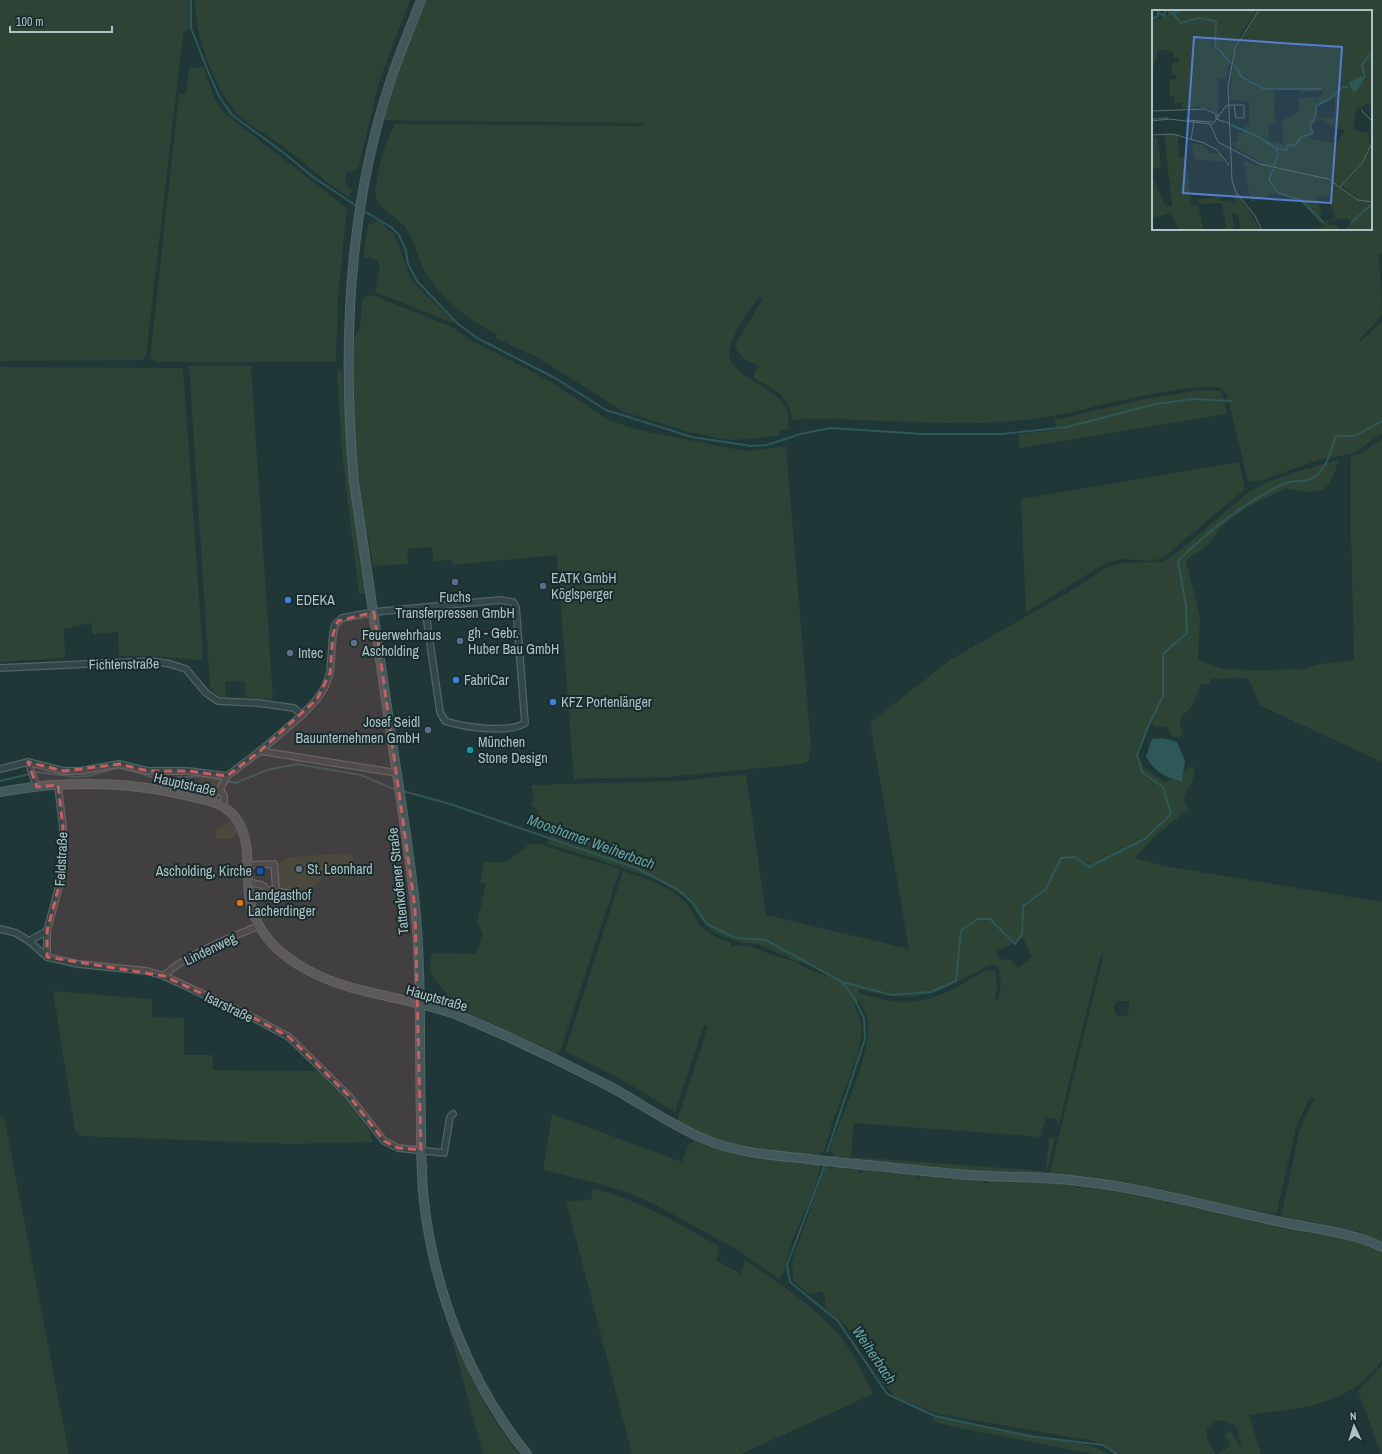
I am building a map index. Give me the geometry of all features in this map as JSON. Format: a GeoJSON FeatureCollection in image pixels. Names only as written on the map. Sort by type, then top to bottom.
{"type":"FeatureCollection","features":[{"type":"Feature","properties":{"kind":"main road","name":"Tattenkofener Straße"},"geometry":{"type":"LineString","coordinates":[[421,0],[390,80],[373,145],[359,218],[350,298],[348,389],[354,482],[402,801],[415,908],[420,1004],[421,1150],[424,1200],[428,1228],[446,1304],[475,1372],[497,1412],[527,1454]]}},
{"type":"Feature","properties":{"kind":"main road","name":"Hauptstraße"},"geometry":{"type":"LineString","coordinates":[[0,792],[36,783],[58,785],[139,786],[210,802],[224,807],[233,814],[243,831],[248,853],[250,909],[258,926],[269,940],[291,960],[316,975],[336,983],[444,1010],[504,1036],[610,1087],[690,1133],[729,1148],[760,1154],[934,1172],[1072,1180],[1190,1201],[1278,1222],[1343,1234],[1369,1240],[1382,1247]]}},
{"type":"Feature","properties":{"kind":"street"},"geometry":{"type":"LineString","coordinates":[[210,802],[212,797],[220,789],[226,779],[260,752],[302,715],[317,699],[325,687],[330,673],[333,634],[335,625],[342,618],[374,612],[500,600],[513,602],[516,607],[525,723],[515,727],[494,729],[445,721],[440,712],[424,608]]}},
{"type":"Feature","properties":{"kind":"street","name":"Fichtenstraße"},"geometry":{"type":"LineString","coordinates":[[0,668],[152,661],[186,669],[206,693],[218,701],[258,703],[294,708],[302,715]]}},
{"type":"Feature","properties":{"kind":"street"},"geometry":{"type":"LineString","coordinates":[[260,752],[397,773]]}},
{"type":"Feature","properties":{"kind":"street"},"geometry":{"type":"LineString","coordinates":[[0,769],[28,762],[64,771],[80,771],[119,764],[148,771],[198,771],[226,779]]}},
{"type":"Feature","properties":{"kind":"street"},"geometry":{"type":"LineString","coordinates":[[28,762],[36,783]]}},
{"type":"Feature","properties":{"kind":"street","name":"Feldstraße"},"geometry":{"type":"LineString","coordinates":[[47,957],[47,931],[62,875],[63,828],[58,785]]}},
{"type":"Feature","properties":{"kind":"street"},"geometry":{"type":"LineString","coordinates":[[220,789],[224,796],[224,807]]}},
{"type":"Feature","properties":{"kind":"street"},"geometry":{"type":"LineString","coordinates":[[248,865],[274,864],[276,890]]}},
{"type":"Feature","properties":{"kind":"street"},"geometry":{"type":"LineString","coordinates":[[248,882],[262,885],[267,890],[276,890],[302,895]]}},
{"type":"Feature","properties":{"kind":"street","name":"Lindenweg"},"geometry":{"type":"LineString","coordinates":[[164,976],[171,969],[258,926]]}},
{"type":"Feature","properties":{"kind":"street","name":"Isarstraße"},"geometry":{"type":"LineString","coordinates":[[0,929],[16,933],[29,941],[47,957],[78,964],[147,971],[164,976],[250,1016],[289,1037],[349,1096],[384,1141],[398,1148],[421,1150]]}},
{"type":"Feature","properties":{"kind":"street"},"geometry":{"type":"LineString","coordinates":[[29,941],[47,931]]}},
{"type":"Feature","properties":{"kind":"street"},"geometry":{"type":"LineString","coordinates":[[421,1150],[444,1153],[450,1117],[453,1114]]}},
{"type":"Feature","properties":{"kind":"highlighted area"},"geometry":{"type":"Polygon","coordinates":[[[374,612],[415,908],[421,1150],[398,1148],[384,1141],[349,1096],[289,1037],[250,1016],[164,976],[47,957],[47,931],[62,875],[63,828],[58,785],[37,787],[28,762],[64,771],[119,764],[148,771],[188,771],[227,776],[260,751],[317,699],[330,673],[333,634],[338,621],[374,612]]]}},
{"type":"Feature","properties":{"kind":"green space"},"geometry":{"type":"Polygon","coordinates":[[[0,0],[190,0],[190,28],[183,34],[146,355],[143,360],[0,361],[0,0]]]}},
{"type":"Feature","properties":{"kind":"green space"},"geometry":{"type":"Polygon","coordinates":[[[195,0],[410,0],[379,82],[358,169],[346,173],[346,183],[348,187],[353,190],[349,197],[326,181],[283,146],[250,125],[230,105],[214,77],[202,45],[198,29],[195,0]]]}},
{"type":"Feature","properties":{"kind":"green space"},"geometry":{"type":"Polygon","coordinates":[[[425,0],[1382,0],[1382,253],[1379,253],[1382,313],[1377,321],[1358,340],[1361,341],[1382,321],[1382,433],[1354,453],[1319,460],[1256,482],[1248,481],[1227,395],[1219,387],[1168,391],[1067,413],[1016,421],[950,423],[827,419],[792,420],[791,411],[784,398],[754,378],[755,370],[760,367],[742,356],[735,345],[762,300],[760,296],[735,333],[730,346],[729,356],[733,364],[740,372],[769,390],[783,403],[787,412],[788,429],[780,430],[778,436],[735,440],[717,438],[685,431],[624,412],[537,357],[495,338],[498,335],[465,315],[445,297],[428,277],[422,266],[413,241],[405,227],[380,206],[376,197],[376,192],[377,178],[382,155],[394,124],[643,126],[643,123],[385,120],[384,114],[399,66],[425,0]]]}},
{"type":"Feature","properties":{"kind":"green space"},"geometry":{"type":"Polygon","coordinates":[[[203,67],[216,102],[224,113],[347,208],[338,297],[336,360],[333,362],[158,362],[150,359],[179,94],[186,94],[189,68],[203,67]]]}},
{"type":"Feature","properties":{"kind":"green space"},"geometry":{"type":"Polygon","coordinates":[[[379,221],[394,234],[412,281],[454,322],[452,323],[375,292],[380,266],[376,260],[370,257],[363,259],[368,225],[379,221]]]}},
{"type":"Feature","properties":{"kind":"green space"},"geometry":{"type":"Polygon","coordinates":[[[368,295],[375,296],[454,328],[470,340],[548,380],[610,421],[639,430],[749,451],[786,446],[811,748],[808,761],[802,764],[668,777],[574,779],[557,555],[452,565],[451,560],[433,561],[432,547],[407,549],[408,564],[374,566],[373,564],[363,513],[354,434],[351,343],[360,328],[362,300],[368,295]]]}},
{"type":"Feature","properties":{"kind":"green space"},"geometry":{"type":"Polygon","coordinates":[[[189,366],[251,366],[273,700],[246,698],[244,681],[225,682],[226,698],[217,695],[210,686],[189,366]]]}},
{"type":"Feature","properties":{"kind":"green space"},"geometry":{"type":"Polygon","coordinates":[[[0,367],[183,368],[203,654],[201,660],[151,656],[119,656],[118,632],[93,634],[91,623],[64,629],[65,658],[0,662],[0,367]]]}},
{"type":"Feature","properties":{"kind":"green space"},"geometry":{"type":"Polygon","coordinates":[[[337,368],[342,372],[354,513],[366,593],[359,594],[342,453],[337,368]]]}},
{"type":"Feature","properties":{"kind":"green space"},"geometry":{"type":"Polygon","coordinates":[[[1199,390],[1220,391],[1223,395],[1227,414],[1019,448],[1019,434],[1055,430],[1056,424],[1054,420],[1145,399],[1199,390]]]}},
{"type":"Feature","properties":{"kind":"green space"},"geometry":{"type":"Polygon","coordinates":[[[1382,439],[1382,762],[1261,706],[1250,682],[1246,678],[1212,679],[1209,683],[1200,685],[1193,704],[1180,720],[1181,728],[1184,734],[1179,737],[1173,737],[1166,726],[1156,727],[1149,721],[1138,755],[1144,768],[1166,783],[1170,779],[1182,782],[1183,776],[1188,768],[1194,767],[1194,774],[1184,800],[1190,811],[1186,811],[1154,837],[1135,858],[1164,866],[1382,902],[1382,1241],[1351,1230],[1281,1216],[1299,1133],[1303,1120],[1315,1098],[1310,1097],[1296,1128],[1276,1215],[1137,1186],[1082,1176],[1050,1173],[1104,953],[1100,957],[1059,1124],[1054,1118],[1046,1118],[1041,1137],[854,1123],[851,1157],[1046,1171],[1049,1138],[1055,1138],[1047,1171],[1041,1174],[978,1171],[834,1157],[833,1152],[829,1152],[859,1071],[867,1038],[867,1018],[859,1001],[854,1005],[859,1015],[862,1031],[857,1057],[832,1123],[824,1152],[821,1151],[820,1155],[765,1150],[726,1142],[691,1130],[677,1121],[708,1026],[704,1025],[675,1112],[621,1079],[565,1051],[623,871],[665,887],[680,897],[688,905],[697,922],[702,927],[714,935],[731,943],[730,947],[750,947],[790,960],[818,973],[828,976],[829,974],[803,960],[801,963],[757,944],[742,943],[713,932],[702,921],[684,896],[658,880],[547,844],[551,831],[547,823],[538,820],[536,817],[538,812],[531,804],[534,798],[531,785],[679,781],[746,774],[766,915],[909,949],[870,723],[950,660],[1079,586],[1105,568],[1122,563],[1163,562],[1183,548],[1246,494],[1265,483],[1298,471],[1339,460],[1329,484],[1326,487],[1321,490],[1309,492],[1296,491],[1286,488],[1251,505],[1219,529],[1209,544],[1186,561],[1200,617],[1198,660],[1223,669],[1255,670],[1302,669],[1320,664],[1354,660],[1351,457],[1360,454],[1382,439]],[[1023,938],[997,951],[999,959],[1011,960],[1018,968],[1032,957],[1023,938]],[[987,966],[954,984],[939,990],[912,997],[897,997],[859,989],[859,993],[883,1000],[898,1002],[921,1001],[955,988],[986,970],[995,971],[997,987],[995,999],[998,1000],[1001,983],[998,966],[987,966]],[[1117,1001],[1114,1007],[1117,1017],[1128,1015],[1129,1001],[1117,1001]]]}},
{"type":"Feature","properties":{"kind":"green space"},"geometry":{"type":"Polygon","coordinates":[[[1239,462],[1245,489],[1163,558],[1150,561],[1124,559],[1106,563],[1026,612],[1021,499],[1239,462]]]}},
{"type":"Feature","properties":{"kind":"green space"},"geometry":{"type":"Polygon","coordinates":[[[200,778],[221,780],[215,789],[206,794],[202,792],[199,785],[200,778]]]}},
{"type":"Feature","properties":{"kind":"green space"},"geometry":{"type":"Polygon","coordinates":[[[232,820],[239,831],[238,835],[229,839],[217,839],[214,830],[232,820]]]}},
{"type":"Feature","properties":{"kind":"green space"},"geometry":{"type":"Polygon","coordinates":[[[530,844],[539,844],[620,869],[560,1052],[556,1054],[453,1007],[446,993],[433,978],[430,964],[431,957],[434,953],[476,954],[483,933],[477,923],[486,884],[480,882],[484,862],[506,862],[530,844]]]}},
{"type":"Feature","properties":{"kind":"green space"},"geometry":{"type":"Polygon","coordinates":[[[349,853],[353,857],[353,877],[329,877],[327,874],[323,875],[314,887],[309,890],[299,892],[279,889],[276,865],[291,857],[349,853]]]}},
{"type":"Feature","properties":{"kind":"green space"},"geometry":{"type":"Polygon","coordinates":[[[53,991],[152,999],[152,1017],[184,1018],[184,1055],[212,1055],[213,1070],[320,1071],[336,1085],[358,1112],[373,1142],[291,1144],[81,1136],[75,1130],[53,991]]]}},
{"type":"Feature","properties":{"kind":"green space"},"geometry":{"type":"Polygon","coordinates":[[[552,1114],[682,1162],[690,1142],[693,1143],[695,1139],[820,1163],[816,1183],[794,1238],[784,1271],[779,1279],[736,1249],[652,1203],[626,1192],[543,1170],[552,1114]]]}},
{"type":"Feature","properties":{"kind":"green space"},"geometry":{"type":"Polygon","coordinates":[[[4,1116],[69,1454],[0,1454],[0,1117],[4,1116]]]}},
{"type":"Feature","properties":{"kind":"green space"},"geometry":{"type":"Polygon","coordinates":[[[826,1164],[831,1170],[834,1168],[831,1164],[858,1167],[859,1173],[862,1173],[863,1167],[916,1173],[917,1179],[920,1179],[920,1173],[984,1178],[984,1183],[988,1184],[989,1178],[1076,1183],[1076,1188],[1079,1188],[1080,1184],[1167,1200],[1166,1204],[1169,1204],[1170,1201],[1282,1225],[1281,1228],[1285,1229],[1286,1226],[1348,1237],[1382,1250],[1382,1360],[1369,1376],[1339,1396],[1305,1407],[1249,1415],[1261,1454],[1217,1454],[1231,1446],[1224,1434],[1231,1431],[1242,1450],[1236,1426],[1221,1420],[1210,1426],[1206,1434],[1209,1443],[1216,1454],[1119,1454],[1093,1441],[939,1414],[895,1397],[882,1382],[867,1355],[852,1333],[842,1322],[826,1309],[824,1294],[819,1291],[815,1294],[807,1293],[793,1281],[792,1261],[826,1164]]]}},
{"type":"Feature","properties":{"kind":"green space"},"geometry":{"type":"Polygon","coordinates":[[[593,1188],[626,1199],[673,1221],[719,1246],[716,1260],[741,1274],[745,1260],[797,1297],[822,1318],[843,1340],[872,1391],[871,1395],[741,1454],[632,1454],[566,1201],[591,1200],[593,1188]]]}},
{"type":"Feature","properties":{"kind":"green space"},"geometry":{"type":"Polygon","coordinates":[[[447,1321],[470,1375],[491,1415],[519,1454],[483,1454],[447,1321]]]}},
{"type":"Feature","properties":{"kind":"green space"},"geometry":{"type":"Polygon","coordinates":[[[1382,1365],[1382,1454],[1381,1454],[1358,1391],[1382,1365]]]}},
{"type":"Feature","properties":{"kind":"green space"},"geometry":{"type":"Polygon","coordinates":[[[933,1416],[1078,1443],[1095,1447],[1108,1454],[1093,1454],[949,1426],[932,1421],[933,1416]]]}},
{"type":"Feature","properties":{"kind":"water"},"geometry":{"type":"Polygon","coordinates":[[[1163,738],[1177,742],[1185,761],[1182,782],[1170,778],[1156,770],[1146,756],[1152,739],[1163,738]]]}},
{"type":"Feature","properties":{"kind":"waterway"},"geometry":{"type":"LineString","coordinates":[[191,0],[191,28],[219,96],[232,115],[284,153],[313,177],[358,207]]}},
{"type":"Feature","properties":{"kind":"waterway"},"geometry":{"type":"LineString","coordinates":[[362,210],[391,227],[399,235],[406,251],[408,264],[417,281],[457,323],[477,338],[555,378],[606,410],[692,437],[751,446],[767,445],[800,434],[831,428],[922,434],[1003,434],[1067,427],[1156,404],[1192,399],[1232,401]]}},
{"type":"Feature","properties":{"kind":"waterway","name":"Mooshamer Weiherbach"},"geometry":{"type":"LineString","coordinates":[[403,791],[450,804],[636,868],[677,889],[692,902],[707,924],[736,938],[766,940],[842,982],[892,995],[931,992],[956,981],[961,930],[978,919],[990,919],[1015,944],[1022,934],[1023,906],[1046,889],[1061,858],[1075,857],[1089,867],[1145,839],[1171,814],[1163,787],[1142,772],[1137,755],[1150,722],[1163,696],[1163,654],[1187,633],[1186,606],[1178,561],[1201,539],[1226,519],[1267,492],[1285,483],[1313,478],[1325,465],[1336,436],[1355,436],[1382,421]]}},
{"type":"Feature","properties":{"kind":"waterway","name":"Mooshamer Weiherbach"},"geometry":{"type":"LineString","coordinates":[[0,781],[38,772],[76,777],[88,776],[118,768],[158,779],[199,776],[236,783],[267,770],[297,764],[361,775],[396,790]]}},
{"type":"Feature","properties":{"kind":"waterway","name":"Weiherbach"},"geometry":{"type":"LineString","coordinates":[[827,1152],[865,1039],[864,1018],[854,998],[842,982]]}},
{"type":"Feature","properties":{"kind":"waterway","name":"Weiherbach"},"geometry":{"type":"LineString","coordinates":[[824,1167],[787,1265],[790,1282],[838,1321],[887,1394],[935,1416],[1028,1436],[1103,1445],[1117,1454]]}},
{"type":"Feature","properties":{"kind":"tunnel"},"geometry":{"type":"LineString","coordinates":[[422,1166],[429,1166]]}},
{"type":"Feature","properties":{"kind":"place","name":"Fuchs Transferpressen GmbH"},"geometry":{"type":"Point","coordinates":[455,582]}},
{"type":"Feature","properties":{"kind":"place","name":"EATK GmbH Köglsperger"},"geometry":{"type":"Point","coordinates":[543,586]}},
{"type":"Feature","properties":{"kind":"place","name":"EDEKA"},"geometry":{"type":"Point","coordinates":[288,600]}},
{"type":"Feature","properties":{"kind":"place","name":"gh - Gebr. Huber Bau GmbH"},"geometry":{"type":"Point","coordinates":[460,641]}},
{"type":"Feature","properties":{"kind":"place","name":"Feuerwehrhaus Ascholding"},"geometry":{"type":"Point","coordinates":[354,643]}},
{"type":"Feature","properties":{"kind":"place","name":"Intec"},"geometry":{"type":"Point","coordinates":[290,653]}},
{"type":"Feature","properties":{"kind":"place","name":"FabriCar"},"geometry":{"type":"Point","coordinates":[456,680]}},
{"type":"Feature","properties":{"kind":"place","name":"KFZ Portenlänger"},"geometry":{"type":"Point","coordinates":[553,702]}},
{"type":"Feature","properties":{"kind":"place","name":"Josef Seidl Bauunternehmen GmbH"},"geometry":{"type":"Point","coordinates":[428,730]}},
{"type":"Feature","properties":{"kind":"place","name":"München Stone Design"},"geometry":{"type":"Point","coordinates":[470,750]}},
{"type":"Feature","properties":{"kind":"place","name":"St. Leonhard"},"geometry":{"type":"Point","coordinates":[299,869]}},
{"type":"Feature","properties":{"kind":"place","name":"Ascholding, Kirche"},"geometry":{"type":"Point","coordinates":[260,871]}},
{"type":"Feature","properties":{"kind":"place","name":"Landgasthof Lacherdinger"},"geometry":{"type":"Point","coordinates":[240,903]}}]}
